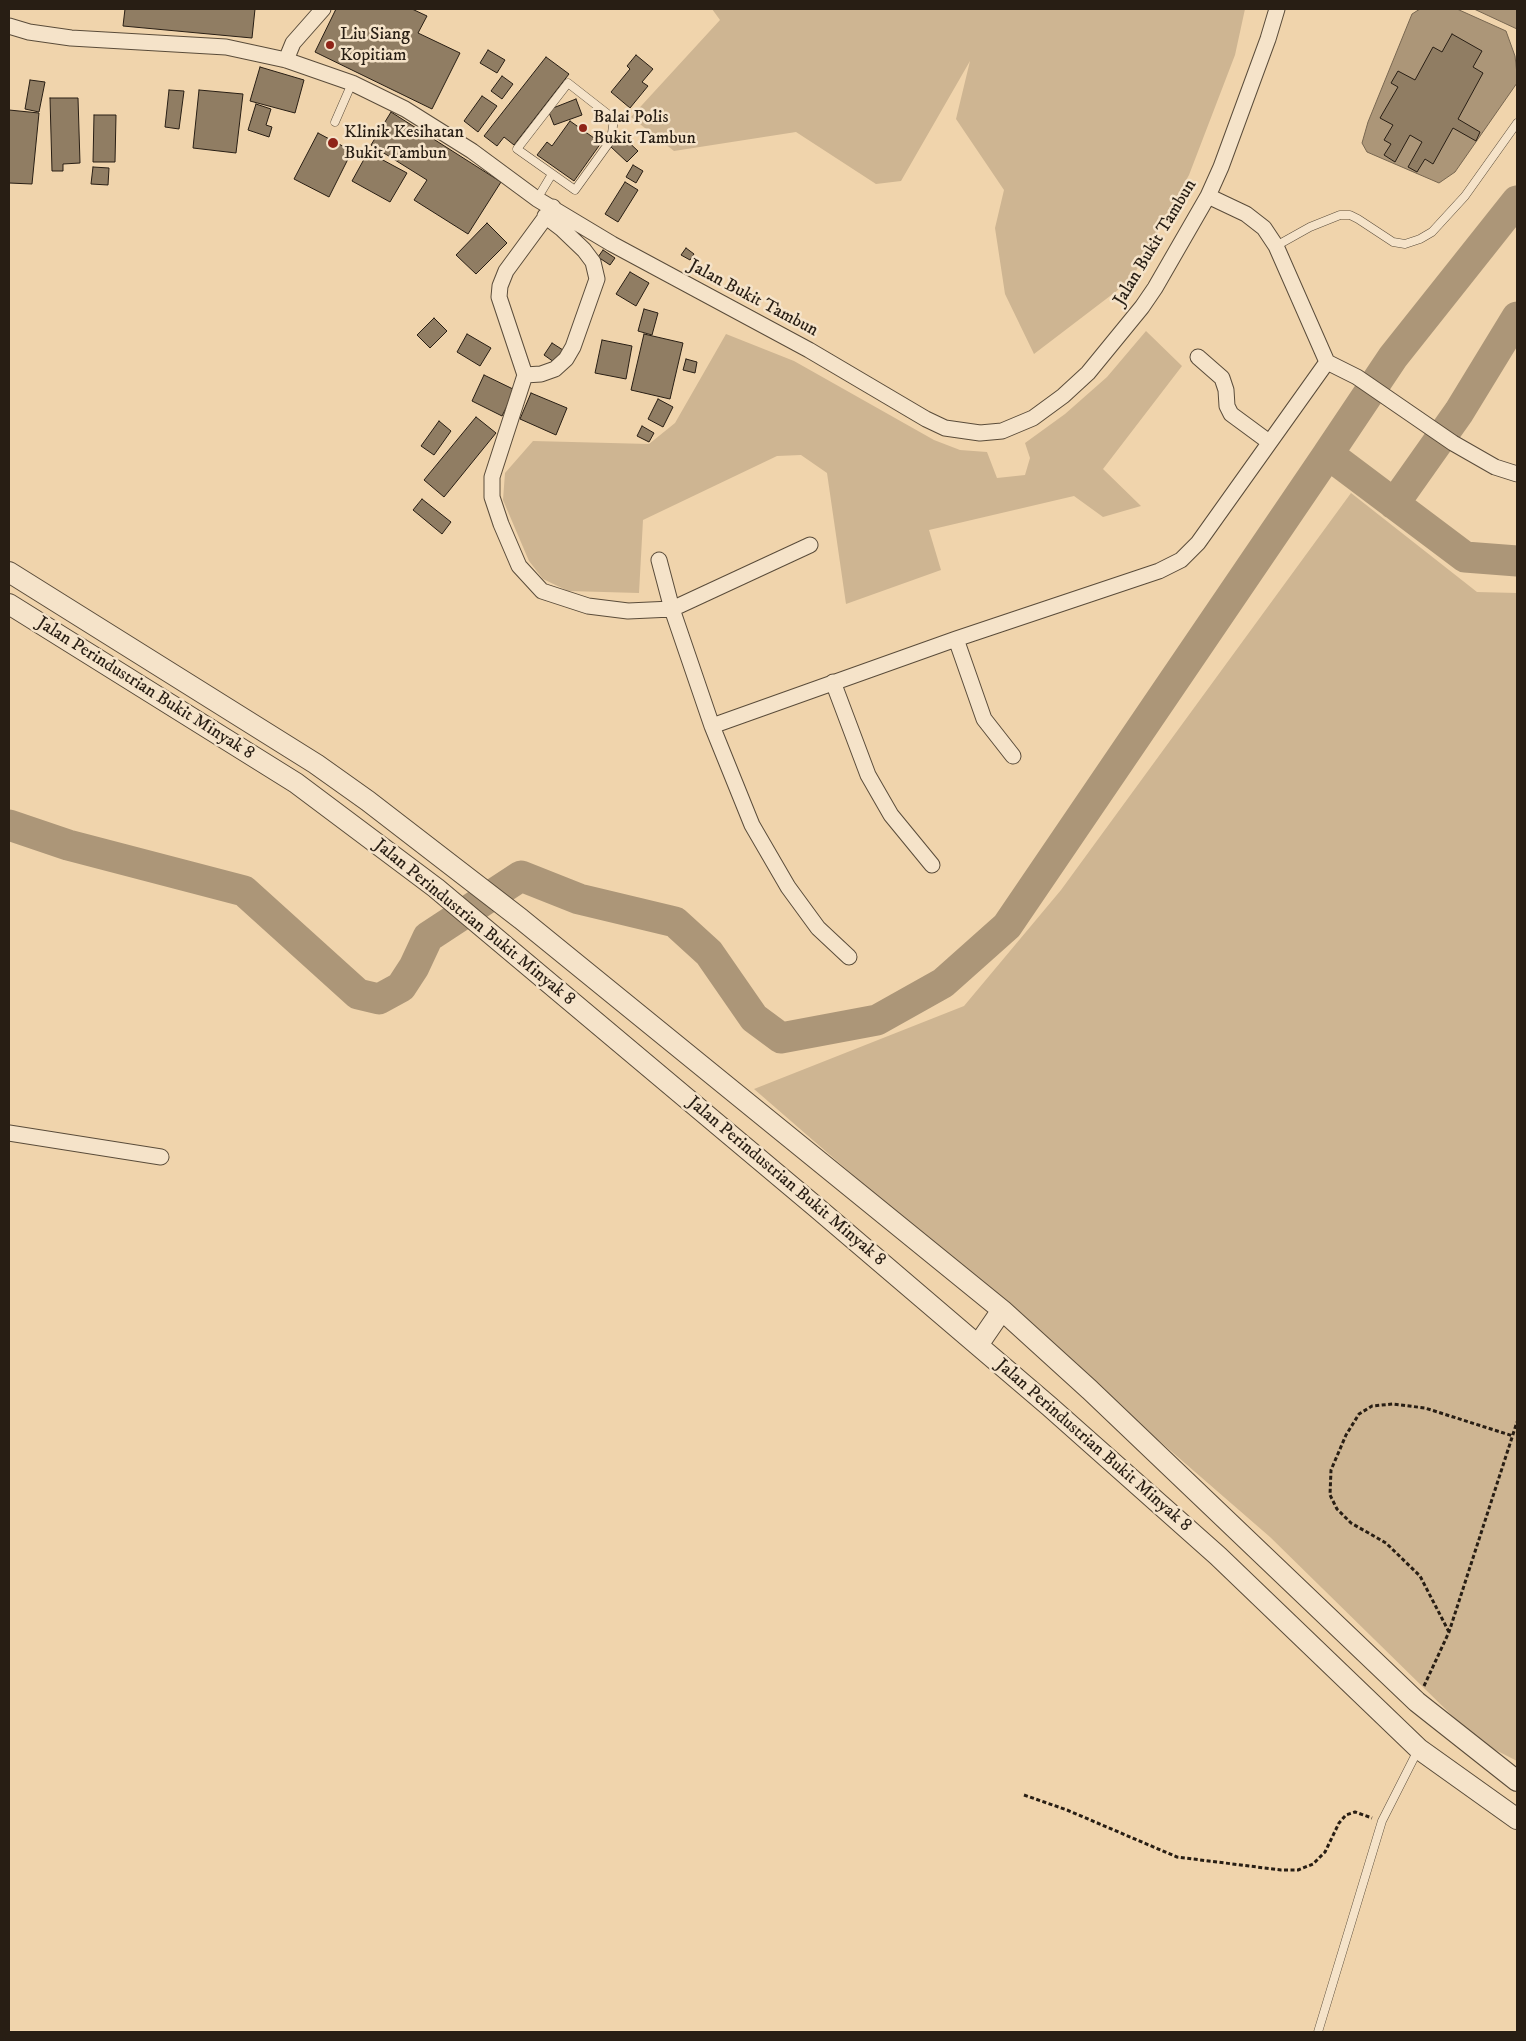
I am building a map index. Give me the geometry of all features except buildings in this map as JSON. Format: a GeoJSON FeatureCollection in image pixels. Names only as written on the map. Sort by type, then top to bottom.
{"type":"FeatureCollection","features":[{"type":"Feature","properties":{"kind":"street"},"geometry":{"type":"LineString","coordinates":[[286,60],[293,43],[323,9]]}},
{"type":"Feature","properties":{"kind":"street","name":"Jalan Bukit Tambun"},"geometry":{"type":"LineString","coordinates":[[9,26],[29,32],[71,38],[126,43],[226,46],[286,60],[352,83],[413,114],[472,151],[537,199],[549,211],[809,350],[926,420],[945,428],[980,433],[1002,431],[1033,418],[1063,396],[1088,373],[1142,307],[1208,196],[1231,143],[1277,9]]}},
{"type":"Feature","properties":{"kind":"street"},"geometry":{"type":"LineString","coordinates":[[1208,196],[1246,214],[1264,228],[1276,246],[1327,362],[1357,378],[1453,443],[1495,467],[1517,474]]}},
{"type":"Feature","properties":{"kind":"street"},"geometry":{"type":"LineString","coordinates":[[525,375],[541,374],[555,369],[566,359],[573,347],[597,279],[593,262],[584,250],[562,229],[549,211],[506,271],[500,286],[499,297],[525,375],[492,477],[492,497],[519,566],[542,590],[588,606],[628,611],[672,609],[810,546]]}},
{"type":"Feature","properties":{"kind":"street"},"geometry":{"type":"LineString","coordinates":[[1198,357],[1222,378],[1226,390],[1227,406],[1231,414],[1268,442]]}},
{"type":"Feature","properties":{"kind":"street"},"geometry":{"type":"LineString","coordinates":[[712,726],[956,639],[1150,574],[1181,560],[1198,543],[1268,442],[1327,362]]}},
{"type":"Feature","properties":{"kind":"street"},"geometry":{"type":"LineString","coordinates":[[659,560],[672,609],[712,726],[752,825],[788,887],[818,928],[849,957]]}},
{"type":"Feature","properties":{"kind":"street","name":"Jalan Perindustrian Bukit Minyak 8"},"geometry":{"type":"LineString","coordinates":[[9,572],[316,764],[522,918],[1002,1310],[1090,1390],[1417,1702],[1517,1781]]}},
{"type":"Feature","properties":{"kind":"street","name":"Jalan Perindustrian Bukit Minyak 8"},"geometry":{"type":"LineString","coordinates":[[9,604],[296,783],[436,888],[978,1345],[1218,1556],[1419,1749],[1517,1818]]}},
{"type":"Feature","properties":{"kind":"street"},"geometry":{"type":"LineString","coordinates":[[956,639],[984,719],[1013,756]]}},
{"type":"Feature","properties":{"kind":"street"},"geometry":{"type":"LineString","coordinates":[[833,682],[868,775],[891,815],[932,865]]}},
{"type":"Feature","properties":{"kind":"street"},"geometry":{"type":"LineString","coordinates":[[9,1134],[161,1157]]}},
{"type":"Feature","properties":{"kind":"street"},"geometry":{"type":"LineString","coordinates":[[978,1345],[1002,1310]]}},
{"type":"Feature","properties":{"kind":"lane"},"geometry":{"type":"LineString","coordinates":[[568,82],[614,119],[611,140],[575,190],[552,174],[517,149],[568,82]]}},
{"type":"Feature","properties":{"kind":"lane"},"geometry":{"type":"LineString","coordinates":[[335,122],[352,83]]}},
{"type":"Feature","properties":{"kind":"lane"},"geometry":{"type":"LineString","coordinates":[[1276,246],[1310,227],[1340,215],[1350,215],[1358,219],[1393,242],[1405,244],[1420,239],[1432,232],[1465,196],[1517,123]]}},
{"type":"Feature","properties":{"kind":"lane"},"geometry":{"type":"LineString","coordinates":[[537,199],[552,174]]}},
{"type":"Feature","properties":{"kind":"lane"},"geometry":{"type":"LineString","coordinates":[[1318,2032],[1382,1821],[1419,1749]]}},
{"type":"Feature","properties":{"kind":"path"},"geometry":{"type":"LineString","coordinates":[[1449,1632],[1420,1576],[1386,1543],[1351,1523],[1337,1509],[1330,1495],[1331,1470],[1346,1435],[1359,1414],[1372,1406],[1393,1404],[1425,1408],[1513,1436]]}},
{"type":"Feature","properties":{"kind":"path"},"geometry":{"type":"LineString","coordinates":[[1417,1702],[1449,1632],[1517,1422]]}},
{"type":"Feature","properties":{"kind":"path"},"geometry":{"type":"LineString","coordinates":[[1024,1795],[1067,1810],[1177,1857],[1281,1870],[1298,1870],[1313,1864],[1325,1852],[1346,1815],[1355,1812],[1382,1821]]}},
{"type":"Feature","properties":{"kind":"shaded area"},"geometry":{"type":"Polygon","coordinates":[[[712,9],[1245,9],[1235,55],[1189,175],[1131,280],[1034,354],[1005,294],[995,228],[1004,190],[956,119],[970,61],[901,181],[876,184],[796,132],[674,151],[631,117],[720,20],[712,9]]]}},
{"type":"Feature","properties":{"kind":"shaded area"},"geometry":{"type":"Polygon","coordinates":[[[1420,9],[1457,9],[1506,31],[1515,56],[1517,74],[1517,83],[1455,172],[1439,183],[1367,152],[1362,143],[1368,122],[1412,14],[1420,9]]]}},
{"type":"Feature","properties":{"kind":"shaded area"},"geometry":{"type":"Polygon","coordinates":[[[1474,9],[1517,9],[1517,29],[1474,9]]]}},
{"type":"Feature","properties":{"kind":"shaded area"},"geometry":{"type":"Polygon","coordinates":[[[1146,331],[1182,366],[1103,469],[1141,506],[1103,517],[1074,496],[929,530],[941,570],[846,604],[827,473],[801,455],[777,456],[643,520],[639,593],[568,591],[543,579],[529,561],[503,500],[505,473],[533,441],[649,444],[675,423],[726,334],[794,361],[934,440],[960,450],[987,452],[997,478],[1025,475],[1030,458],[1025,443],[1065,414],[1107,377],[1146,331]]]}},
{"type":"Feature","properties":{"kind":"shaded area"},"geometry":{"type":"Polygon","coordinates":[[[1351,493],[1477,592],[1517,593],[1517,1761],[1478,1741],[1270,1537],[754,1089],[964,1006],[1061,890],[1351,493]]]}},
{"type":"Feature","properties":{"kind":"waterway"},"geometry":{"type":"LineString","coordinates":[[1517,201],[1393,357],[1328,454],[1465,557],[1517,561]]}},
{"type":"Feature","properties":{"kind":"waterway"},"geometry":{"type":"LineString","coordinates":[[1394,504],[1459,412],[1517,317]]}},
{"type":"Feature","properties":{"kind":"waterway"},"geometry":{"type":"LineString","coordinates":[[9,825],[68,845],[244,891],[358,994],[379,999],[401,987],[414,967],[428,937],[521,876],[579,899],[675,922],[709,953],[754,1018],[781,1038],[877,1020],[943,983],[1007,926],[1328,454]]}},
{"type":"Feature","properties":{"kind":"place","name":"Liu Siang Kopitiam"},"geometry":{"type":"Point","coordinates":[330,45]}},
{"type":"Feature","properties":{"kind":"place","name":"Balai Polis Bukit Tambun"},"geometry":{"type":"Point","coordinates":[583,128]}},
{"type":"Feature","properties":{"kind":"place","name":"Klinik Kesihatan Bukit Tambun"},"geometry":{"type":"Point","coordinates":[333,143]}}]}
